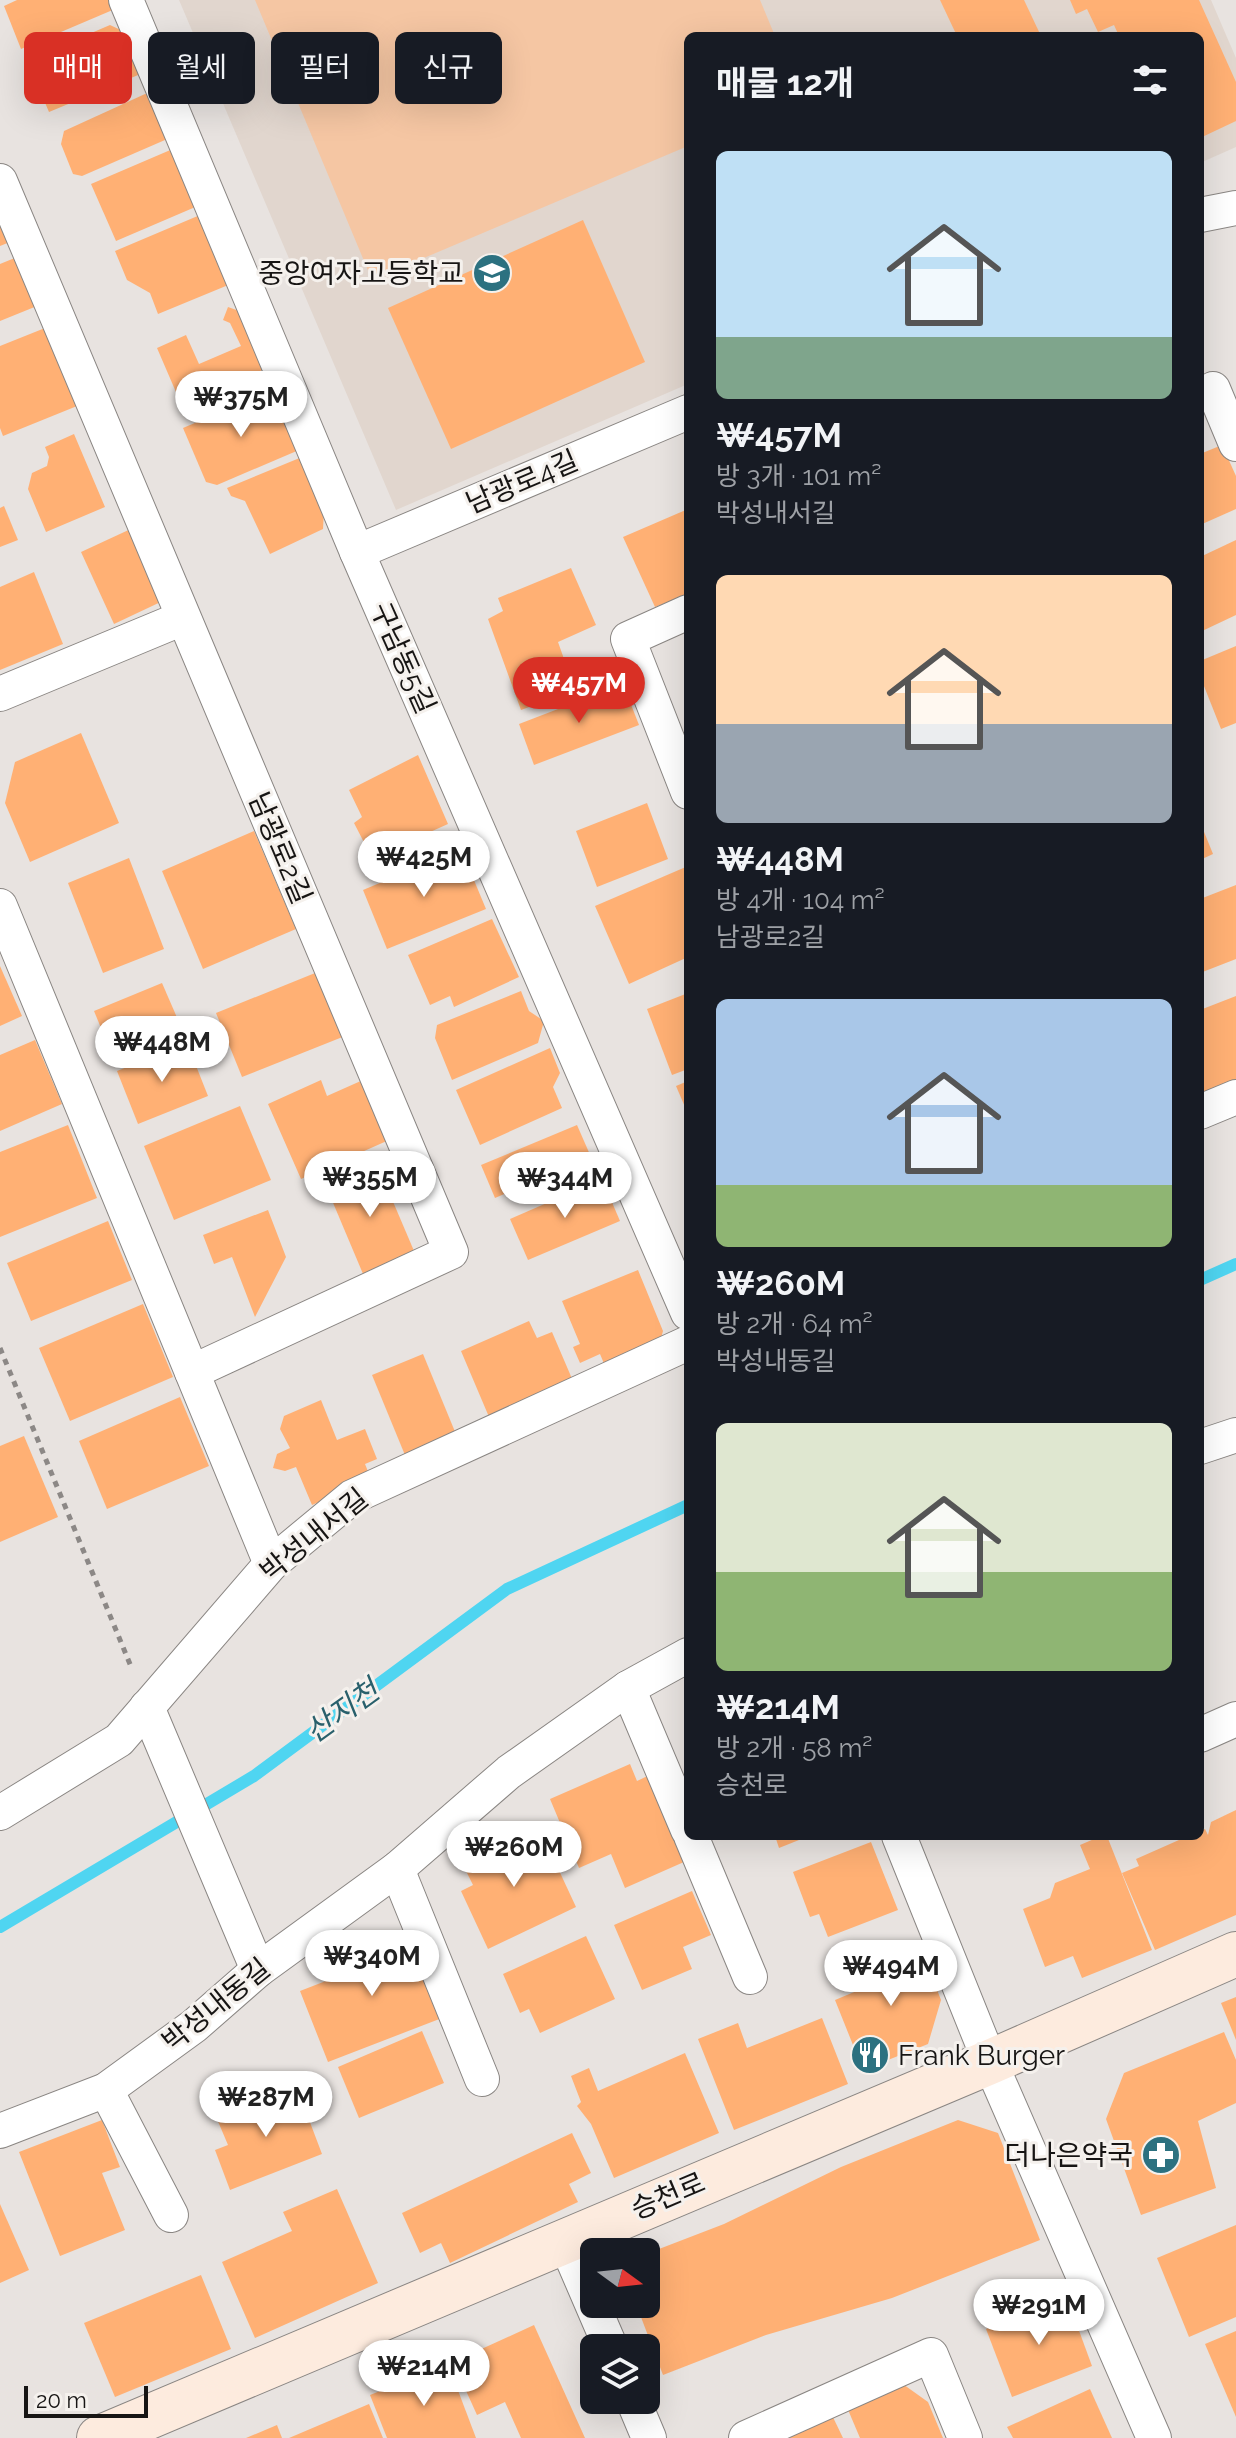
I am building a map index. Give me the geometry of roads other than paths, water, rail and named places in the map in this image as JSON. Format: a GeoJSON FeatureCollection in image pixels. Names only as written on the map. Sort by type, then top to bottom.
{"type":"FeatureCollection","features":[{"type":"Feature","properties":{"kind":"main road","name":"승천로"},"geometry":{"type":"LineString","coordinates":[[99,2438],[564,2239],[990,2062],[1236,1954]]}},
{"type":"Feature","properties":{"kind":"street","name":"구남동5길"},"geometry":{"type":"LineString","coordinates":[[126,0],[357,552],[684,1304]]}},
{"type":"Feature","properties":{"kind":"street","name":"남광로2길"},"geometry":{"type":"LineString","coordinates":[[0,181],[451,1252],[192,1372]]}},
{"type":"Feature","properties":{"kind":"street"},"geometry":{"type":"LineString","coordinates":[[1204,214],[1236,208]]}},
{"type":"Feature","properties":{"kind":"street"},"geometry":{"type":"LineString","coordinates":[[1216,389],[1236,444]]}},
{"type":"Feature","properties":{"kind":"street","name":"남광로4길"},"geometry":{"type":"LineString","coordinates":[[357,552],[684,414]]}},
{"type":"Feature","properties":{"kind":"street"},"geometry":{"type":"LineString","coordinates":[[684,614],[628,639],[684,782]]}},
{"type":"Feature","properties":{"kind":"street"},"geometry":{"type":"LineString","coordinates":[[0,694],[183,618]]}},
{"type":"Feature","properties":{"kind":"street"},"geometry":{"type":"LineString","coordinates":[[0,906],[271,1564]]}},
{"type":"Feature","properties":{"kind":"street"},"geometry":{"type":"LineString","coordinates":[[1204,1110],[1236,1097]]}},
{"type":"Feature","properties":{"kind":"street","name":"박성내서길"},"geometry":{"type":"LineString","coordinates":[[0,1813],[119,1740],[271,1564],[352,1497],[684,1345]]}},
{"type":"Feature","properties":{"kind":"street"},"geometry":{"type":"LineString","coordinates":[[1204,1446],[1236,1435]]}},
{"type":"Feature","properties":{"kind":"street","name":"박성내동길"},"geometry":{"type":"LineString","coordinates":[[0,2131],[106,2090],[194,2026],[258,1970],[397,1869],[509,1772],[628,1688],[684,1657]]}},
{"type":"Feature","properties":{"kind":"street"},"geometry":{"type":"LineString","coordinates":[[628,1688],[684,1821]]}},
{"type":"Feature","properties":{"kind":"street"},"geometry":{"type":"LineString","coordinates":[[147,1707],[258,1970]]}},
{"type":"Feature","properties":{"kind":"street"},"geometry":{"type":"LineString","coordinates":[[1204,1733],[1236,1719]]}},
{"type":"Feature","properties":{"kind":"street"},"geometry":{"type":"LineString","coordinates":[[693,1840],[750,1977]]}},
{"type":"Feature","properties":{"kind":"street"},"geometry":{"type":"LineString","coordinates":[[901,1840],[990,2062],[1154,2438]]}},
{"type":"Feature","properties":{"kind":"street"},"geometry":{"type":"LineString","coordinates":[[397,1869],[482,2079]]}},
{"type":"Feature","properties":{"kind":"street"},"geometry":{"type":"LineString","coordinates":[[106,2090],[171,2215]]}},
{"type":"Feature","properties":{"kind":"street"},"geometry":{"type":"LineString","coordinates":[[564,2239],[605,2334]]}},
{"type":"Feature","properties":{"kind":"street"},"geometry":{"type":"LineString","coordinates":[[746,2438],[931,2355],[965,2438]]}},
{"type":"Feature","properties":{"kind":"street"},"geometry":{"type":"LineString","coordinates":[[639,2414],[649,2438]]}},
{"type":"Feature","properties":{"kind":"waterway","name":"산지천"},"geometry":{"type":"LineString","coordinates":[[1204,1278],[1236,1264]]}},
{"type":"Feature","properties":{"kind":"waterway","name":"산지천"},"geometry":{"type":"LineString","coordinates":[[0,1927],[254,1776],[507,1589],[684,1507]]}},
{"type":"Feature","properties":{"kind":"place","name":"중앙여자고등학교"},"geometry":{"type":"Point","coordinates":[492,273]}},
{"type":"Feature","properties":{"kind":"place","name":"Frank Burger"},"geometry":{"type":"Point","coordinates":[870,2055]}},
{"type":"Feature","properties":{"kind":"place","name":"더나은약국"},"geometry":{"type":"Point","coordinates":[1161,2155]}}]}
